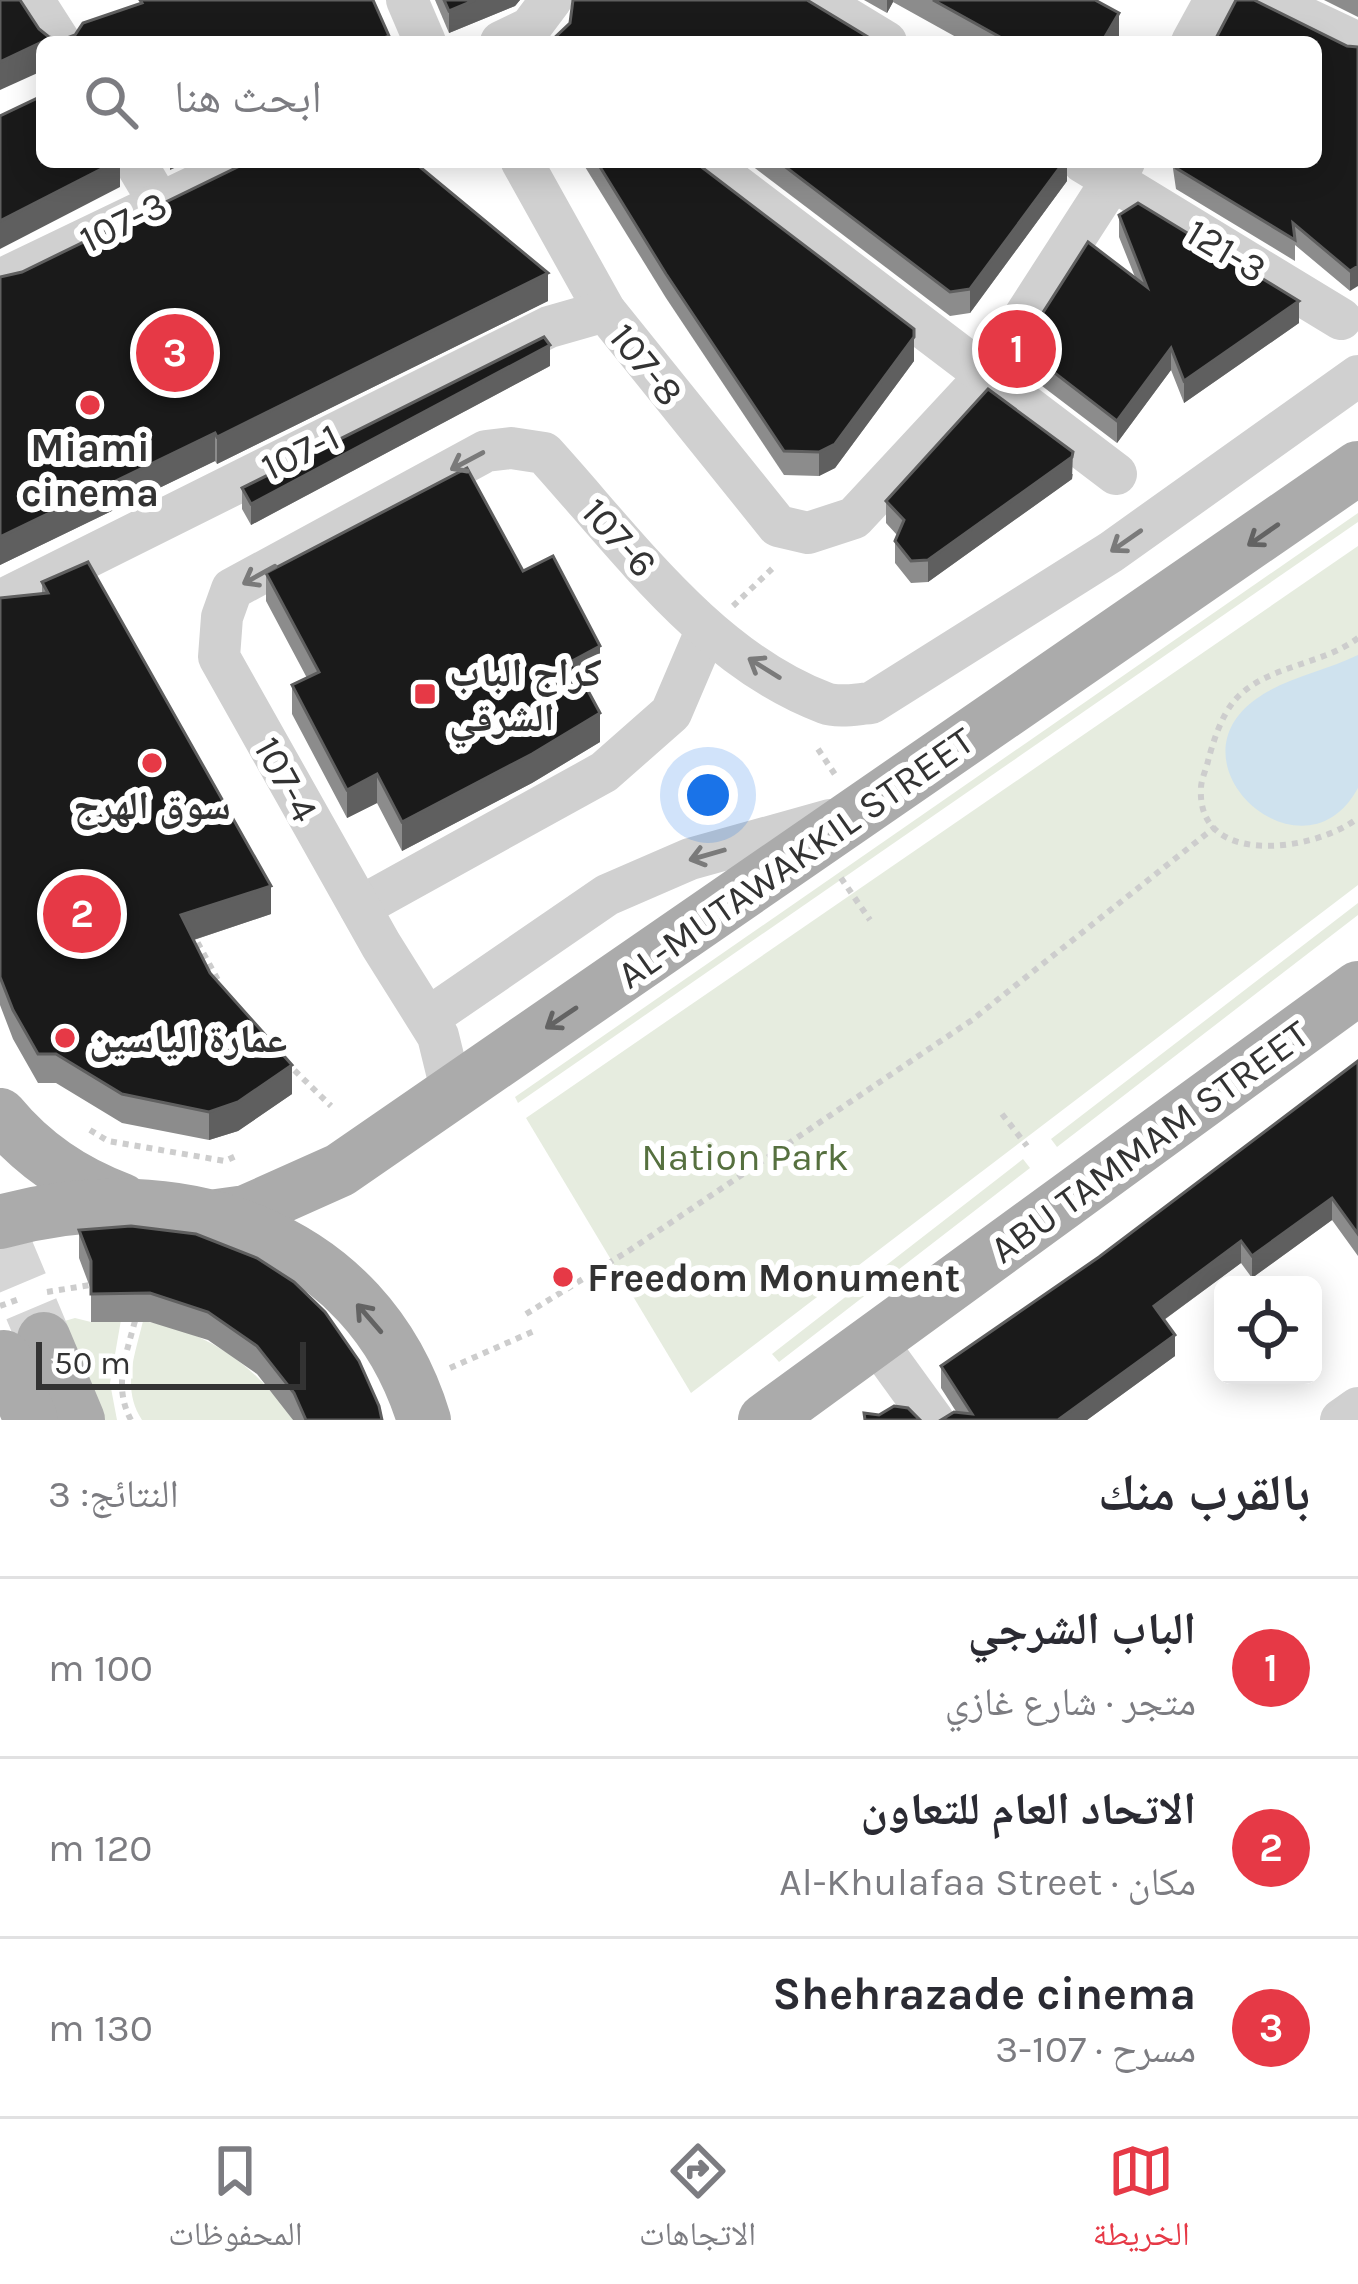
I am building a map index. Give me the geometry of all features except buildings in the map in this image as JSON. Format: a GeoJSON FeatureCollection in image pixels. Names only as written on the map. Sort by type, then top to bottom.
{"type":"FeatureCollection","features":[{"type":"Feature","properties":{"kind":"main road","name":"AL-MUTAWAKKIL STREET"},"geometry":{"type":"LineString","coordinates":[[217,1216],[246,1212],[340,1170],[1354,472]]}},
{"type":"Feature","properties":{"kind":"main road","name":"ABU TAMMAM STREET"},"geometry":{"type":"LineString","coordinates":[[765,1420],[1354,999]]}},
{"type":"Feature","properties":{"kind":"main road"},"geometry":{"type":"LineString","coordinates":[[0,1114],[23,1143],[66,1175],[130,1203]]}},
{"type":"Feature","properties":{"kind":"main road"},"geometry":{"type":"LineString","coordinates":[[0,1222],[59,1208],[130,1203],[217,1216],[265,1235],[309,1262],[349,1295],[383,1334],[424,1420]]}},
{"type":"Feature","properties":{"kind":"main road"},"geometry":{"type":"LineString","coordinates":[[31,1420],[24,1348],[79,1420]]}},
{"type":"Feature","properties":{"kind":"street"},"geometry":{"type":"LineString","coordinates":[[33,0],[56,36]]}},
{"type":"Feature","properties":{"kind":"street"},"geometry":{"type":"LineString","coordinates":[[407,0],[422,36]]}},
{"type":"Feature","properties":{"kind":"street"},"geometry":{"type":"LineString","coordinates":[[817,0],[876,36]]}},
{"type":"Feature","properties":{"kind":"street"},"geometry":{"type":"LineString","coordinates":[[1195,36],[1215,0]]}},
{"type":"Feature","properties":{"kind":"street"},"geometry":{"type":"LineString","coordinates":[[1267,0],[1358,43]]}},
{"type":"Feature","properties":{"kind":"street"},"geometry":{"type":"LineString","coordinates":[[138,168],[160,203]]}},
{"type":"Feature","properties":{"kind":"street","name":"107-3"},"geometry":{"type":"LineString","coordinates":[[4,271],[233,168]]}},
{"type":"Feature","properties":{"kind":"street","name":"107-8"},"geometry":{"type":"LineString","coordinates":[[524,168],[604,311],[778,526],[808,533]]}},
{"type":"Feature","properties":{"kind":"street"},"geometry":{"type":"LineString","coordinates":[[713,168],[1116,474]]}},
{"type":"Feature","properties":{"kind":"street"},"geometry":{"type":"LineString","coordinates":[[808,533],[854,518],[986,376],[1107,168]]}},
{"type":"Feature","properties":{"kind":"street","name":"121-3"},"geometry":{"type":"LineString","coordinates":[[1107,168],[1341,319]]}},
{"type":"Feature","properties":{"kind":"street","name":"107-1"},"geometry":{"type":"LineString","coordinates":[[0,601],[549,327],[604,311]]}},
{"type":"Feature","properties":{"kind":"street","name":"107-6"},"geometry":{"type":"LineString","coordinates":[[362,518],[486,451],[511,448],[544,453],[706,631],[830,705],[871,703],[1111,552],[1358,376]]}},
{"type":"Feature","properties":{"kind":"street","name":"107-4"},"geometry":{"type":"LineString","coordinates":[[362,518],[232,589],[222,617],[219,657],[428,1018],[447,1064],[452,1093]]}},
{"type":"Feature","properties":{"kind":"street"},"geometry":{"type":"LineString","coordinates":[[360,907],[604,772],[671,713],[706,631]]}},
{"type":"Feature","properties":{"kind":"street"},"geometry":{"type":"LineString","coordinates":[[428,1018],[607,895],[690,859],[860,812]]}},
{"type":"Feature","properties":{"kind":"street"},"geometry":{"type":"LineString","coordinates":[[875,1340],[934,1420]]}},
{"type":"Feature","properties":{"kind":"street"},"geometry":{"type":"LineString","coordinates":[[1341,1420],[1358,1408]]}},
{"type":"Feature","properties":{"kind":"path"},"geometry":{"type":"LineString","coordinates":[[706,631],[808,533]]}},
{"type":"Feature","properties":{"kind":"path"},"geometry":{"type":"LineString","coordinates":[[1358,638],[1343,649],[1268,676],[1233,702],[1213,741],[1201,789],[1204,809],[1215,827],[1252,848],[1298,845],[1345,829],[1358,818]]}},
{"type":"Feature","properties":{"kind":"path"},"geometry":{"type":"LineString","coordinates":[[526,1314],[630,1250],[972,1020],[1215,827]]}},
{"type":"Feature","properties":{"kind":"path"},"geometry":{"type":"LineString","coordinates":[[847,887],[870,920]]}},
{"type":"Feature","properties":{"kind":"path"},"geometry":{"type":"LineString","coordinates":[[186,919],[228,1000]]}},
{"type":"Feature","properties":{"kind":"path"},"geometry":{"type":"LineString","coordinates":[[284,1061],[331,1106]]}},
{"type":"Feature","properties":{"kind":"path"},"geometry":{"type":"LineString","coordinates":[[1001,1114],[1027,1146]]}},
{"type":"Feature","properties":{"kind":"path"},"geometry":{"type":"LineString","coordinates":[[91,1130],[107,1141],[225,1161],[236,1156]]}},
{"type":"Feature","properties":{"kind":"path"},"geometry":{"type":"LineString","coordinates":[[131,1420],[121,1382],[135,1321]]}},
{"type":"Feature","properties":{"kind":"path"},"geometry":{"type":"LineString","coordinates":[[447,1369],[534,1331]]}},
{"type":"Feature","properties":{"kind":"green space"},"geometry":{"type":"Polygon","coordinates":[[[1358,513],[1358,522],[518,1103],[515,1097],[1358,513]]]}},
{"type":"Feature","properties":{"kind":"green space","name":"Nation Park"},"geometry":{"type":"Polygon","coordinates":[[[1358,546],[1358,885],[691,1393],[526,1118],[1358,546]]]}},
{"type":"Feature","properties":{"kind":"green space"},"geometry":{"type":"Polygon","coordinates":[[[1358,903],[1358,915],[1057,1147],[1051,1139],[1358,903]]]}},
{"type":"Feature","properties":{"kind":"green space"},"geometry":{"type":"Polygon","coordinates":[[[1023,1159],[1030,1168],[779,1362],[772,1354],[1023,1159]]]}},
{"type":"Feature","properties":{"kind":"green space"},"geometry":{"type":"Polygon","coordinates":[[[121,1320],[110,1383],[117,1420],[104,1420],[61,1322],[121,1320]]]}},
{"type":"Feature","properties":{"kind":"green space"},"geometry":{"type":"Polygon","coordinates":[[[143,1321],[189,1333],[229,1354],[263,1383],[293,1420],[142,1420],[131,1384],[143,1321]]]}},
{"type":"Feature","properties":{"kind":"water"},"geometry":{"type":"Polygon","coordinates":[[[1358,655],[1358,788],[1334,816],[1306,826],[1278,821],[1252,806],[1234,783],[1226,755],[1232,726],[1267,692],[1358,655]]]}},
{"type":"Feature","properties":{"kind":"tunnel"},"geometry":{"type":"LineString","coordinates":[[0,1234],[44,1339]]}},
{"type":"Feature","properties":{"kind":"place","name":"الباب الشرجي"},"geometry":{"type":"Point","coordinates":[1017,349]}},
{"type":"Feature","properties":{"kind":"place","name":"Shehrazade cinema"},"geometry":{"type":"Point","coordinates":[175,353]}},
{"type":"Feature","properties":{"kind":"place","name":"Miami cinema"},"geometry":{"type":"Point","coordinates":[90,405]}},
{"type":"Feature","properties":{"kind":"place","name":"كراج الباب الشرقي"},"geometry":{"type":"Point","coordinates":[425,694]}},
{"type":"Feature","properties":{"kind":"place","name":"سوق الهرج"},"geometry":{"type":"Point","coordinates":[152,763]}},
{"type":"Feature","properties":{"kind":"place","name":"الاتحاد العام للتعاون"},"geometry":{"type":"Point","coordinates":[82,914]}},
{"type":"Feature","properties":{"kind":"place","name":"عمارة الياسين"},"geometry":{"type":"Point","coordinates":[65,1038]}},
{"type":"Feature","properties":{"kind":"place","name":"Freedom Monument"},"geometry":{"type":"Point","coordinates":[563,1277]}}]}
